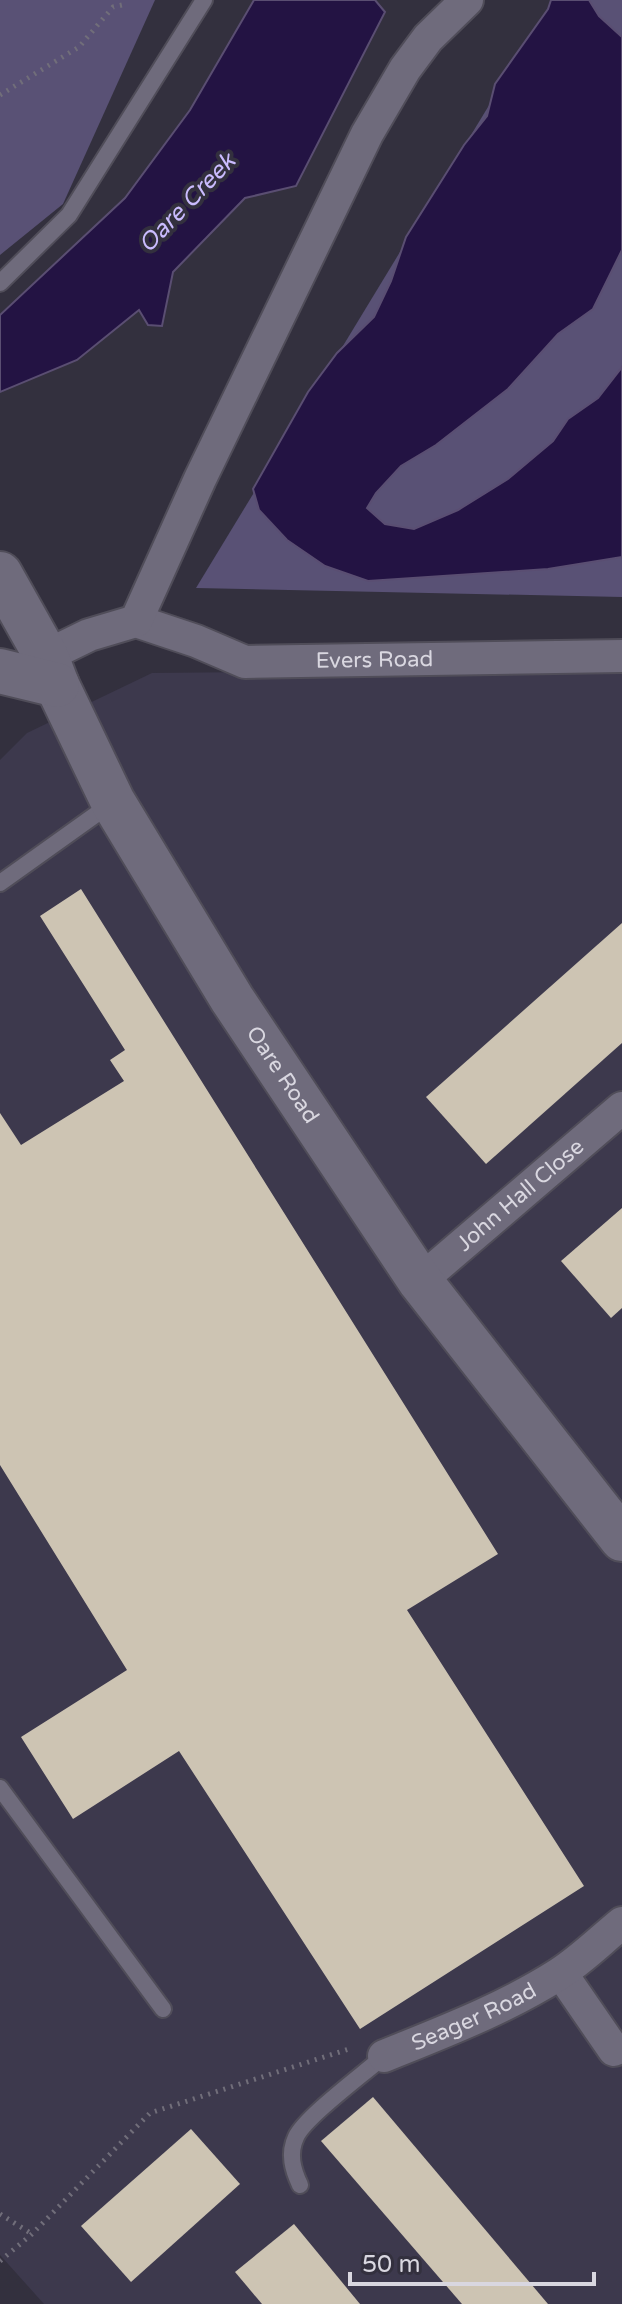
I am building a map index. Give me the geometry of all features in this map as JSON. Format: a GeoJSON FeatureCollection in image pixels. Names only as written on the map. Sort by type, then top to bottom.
{"type":"FeatureCollection","features":[{"type":"Feature","properties":{"kind":"street"},"geometry":{"type":"LineString","coordinates":[[0,671],[52,671],[89,635],[136,621],[200,479],[367,134],[405,69],[428,38],[467,0]]}},
{"type":"Feature","properties":{"kind":"street","name":"Oare Road"},"geometry":{"type":"LineString","coordinates":[[1,578],[52,671],[113,802],[232,999],[420,1281],[622,1539]]}},
{"type":"Feature","properties":{"kind":"street","name":"Evers Road"},"geometry":{"type":"LineString","coordinates":[[136,621],[196,641],[245,662],[622,656]]}},
{"type":"Feature","properties":{"kind":"street","name":"John Hall Close"},"geometry":{"type":"LineString","coordinates":[[420,1281],[622,1108]]}},
{"type":"Feature","properties":{"kind":"street","name":"Seager Road"},"geometry":{"type":"LineString","coordinates":[[384,2056],[462,2024],[561,1973],[622,1923]]}},
{"type":"Feature","properties":{"kind":"street","name":"Seager Road"},"geometry":{"type":"LineString","coordinates":[[561,1973],[614,2050]]}},
{"type":"Feature","properties":{"kind":"lane"},"geometry":{"type":"LineString","coordinates":[[0,283],[69,215],[204,0]]}},
{"type":"Feature","properties":{"kind":"lane"},"geometry":{"type":"LineString","coordinates":[[0,883],[113,802]]}},
{"type":"Feature","properties":{"kind":"lane"},"geometry":{"type":"LineString","coordinates":[[0,1788],[163,2009]]}},
{"type":"Feature","properties":{"kind":"lane"},"geometry":{"type":"LineString","coordinates":[[300,2185],[293,2171],[292,2154],[297,2136],[308,2122],[384,2056]]}},
{"type":"Feature","properties":{"kind":"path"},"geometry":{"type":"LineString","coordinates":[[0,95],[79,47],[113,7],[122,5],[125,0]]}},
{"type":"Feature","properties":{"kind":"path"},"geometry":{"type":"LineString","coordinates":[[0,2261],[32,2234],[150,2113],[353,2048],[384,2056]]}},
{"type":"Feature","properties":{"kind":"path"},"geometry":{"type":"LineString","coordinates":[[0,2214],[32,2234]]}},
{"type":"Feature","properties":{"kind":"shaded area"},"geometry":{"type":"Polygon","coordinates":[[[0,0],[155,0],[63,204],[0,255],[0,0]]]}},
{"type":"Feature","properties":{"kind":"shaded area"},"geometry":{"type":"Polygon","coordinates":[[[553,0],[622,0],[622,597],[196,588],[553,0]]]}},
{"type":"Feature","properties":{"kind":"shaded area"},"geometry":{"type":"Polygon","coordinates":[[[622,668],[622,2304],[44,2304],[0,2255],[0,760],[27,733],[152,673],[622,668]]]}},
{"type":"Feature","properties":{"kind":"water","name":"Oare Creek"},"geometry":{"type":"Polygon","coordinates":[[[254,0],[375,0],[385,12],[296,186],[245,198],[173,272],[162,326],[148,325],[139,310],[77,360],[0,392],[0,315],[125,198],[190,110],[254,0]]]}},
{"type":"Feature","properties":{"kind":"water"},"geometry":{"type":"Polygon","coordinates":[[[551,0],[589,0],[599,16],[622,37],[622,250],[593,309],[558,334],[508,389],[436,445],[401,466],[376,493],[367,508],[385,524],[414,529],[458,510],[508,479],[553,441],[568,419],[598,398],[622,367],[622,557],[548,569],[368,581],[325,566],[287,540],[259,510],[253,489],[308,392],[337,353],[374,317],[391,281],[406,237],[464,145],[487,116],[495,84],[548,9],[551,0]]]}},
{"type":"Feature","properties":{"kind":"building"},"geometry":{"type":"Polygon","coordinates":[[[81,889],[498,1554],[407,1610],[584,1886],[360,2029],[179,1751],[73,1819],[21,1737],[127,1670],[0,1465],[0,1113],[21,1145],[124,1081],[110,1060],[125,1050],[40,916],[81,889]]]}},
{"type":"Feature","properties":{"kind":"building"},"geometry":{"type":"Polygon","coordinates":[[[622,923],[622,1043],[486,1164],[426,1097],[622,923]]]}},
{"type":"Feature","properties":{"kind":"building"},"geometry":{"type":"Polygon","coordinates":[[[622,1208],[622,1308],[611,1318],[561,1261],[622,1208]]]}},
{"type":"Feature","properties":{"kind":"building"},"geometry":{"type":"Polygon","coordinates":[[[373,2097],[548,2304],[462,2304],[321,2141],[373,2097]]]}},
{"type":"Feature","properties":{"kind":"building"},"geometry":{"type":"Polygon","coordinates":[[[191,2129],[240,2184],[131,2282],[81,2226],[191,2129]]]}},
{"type":"Feature","properties":{"kind":"building"},"geometry":{"type":"Polygon","coordinates":[[[294,2224],[360,2304],[262,2304],[235,2272],[294,2224]]]}}]}
